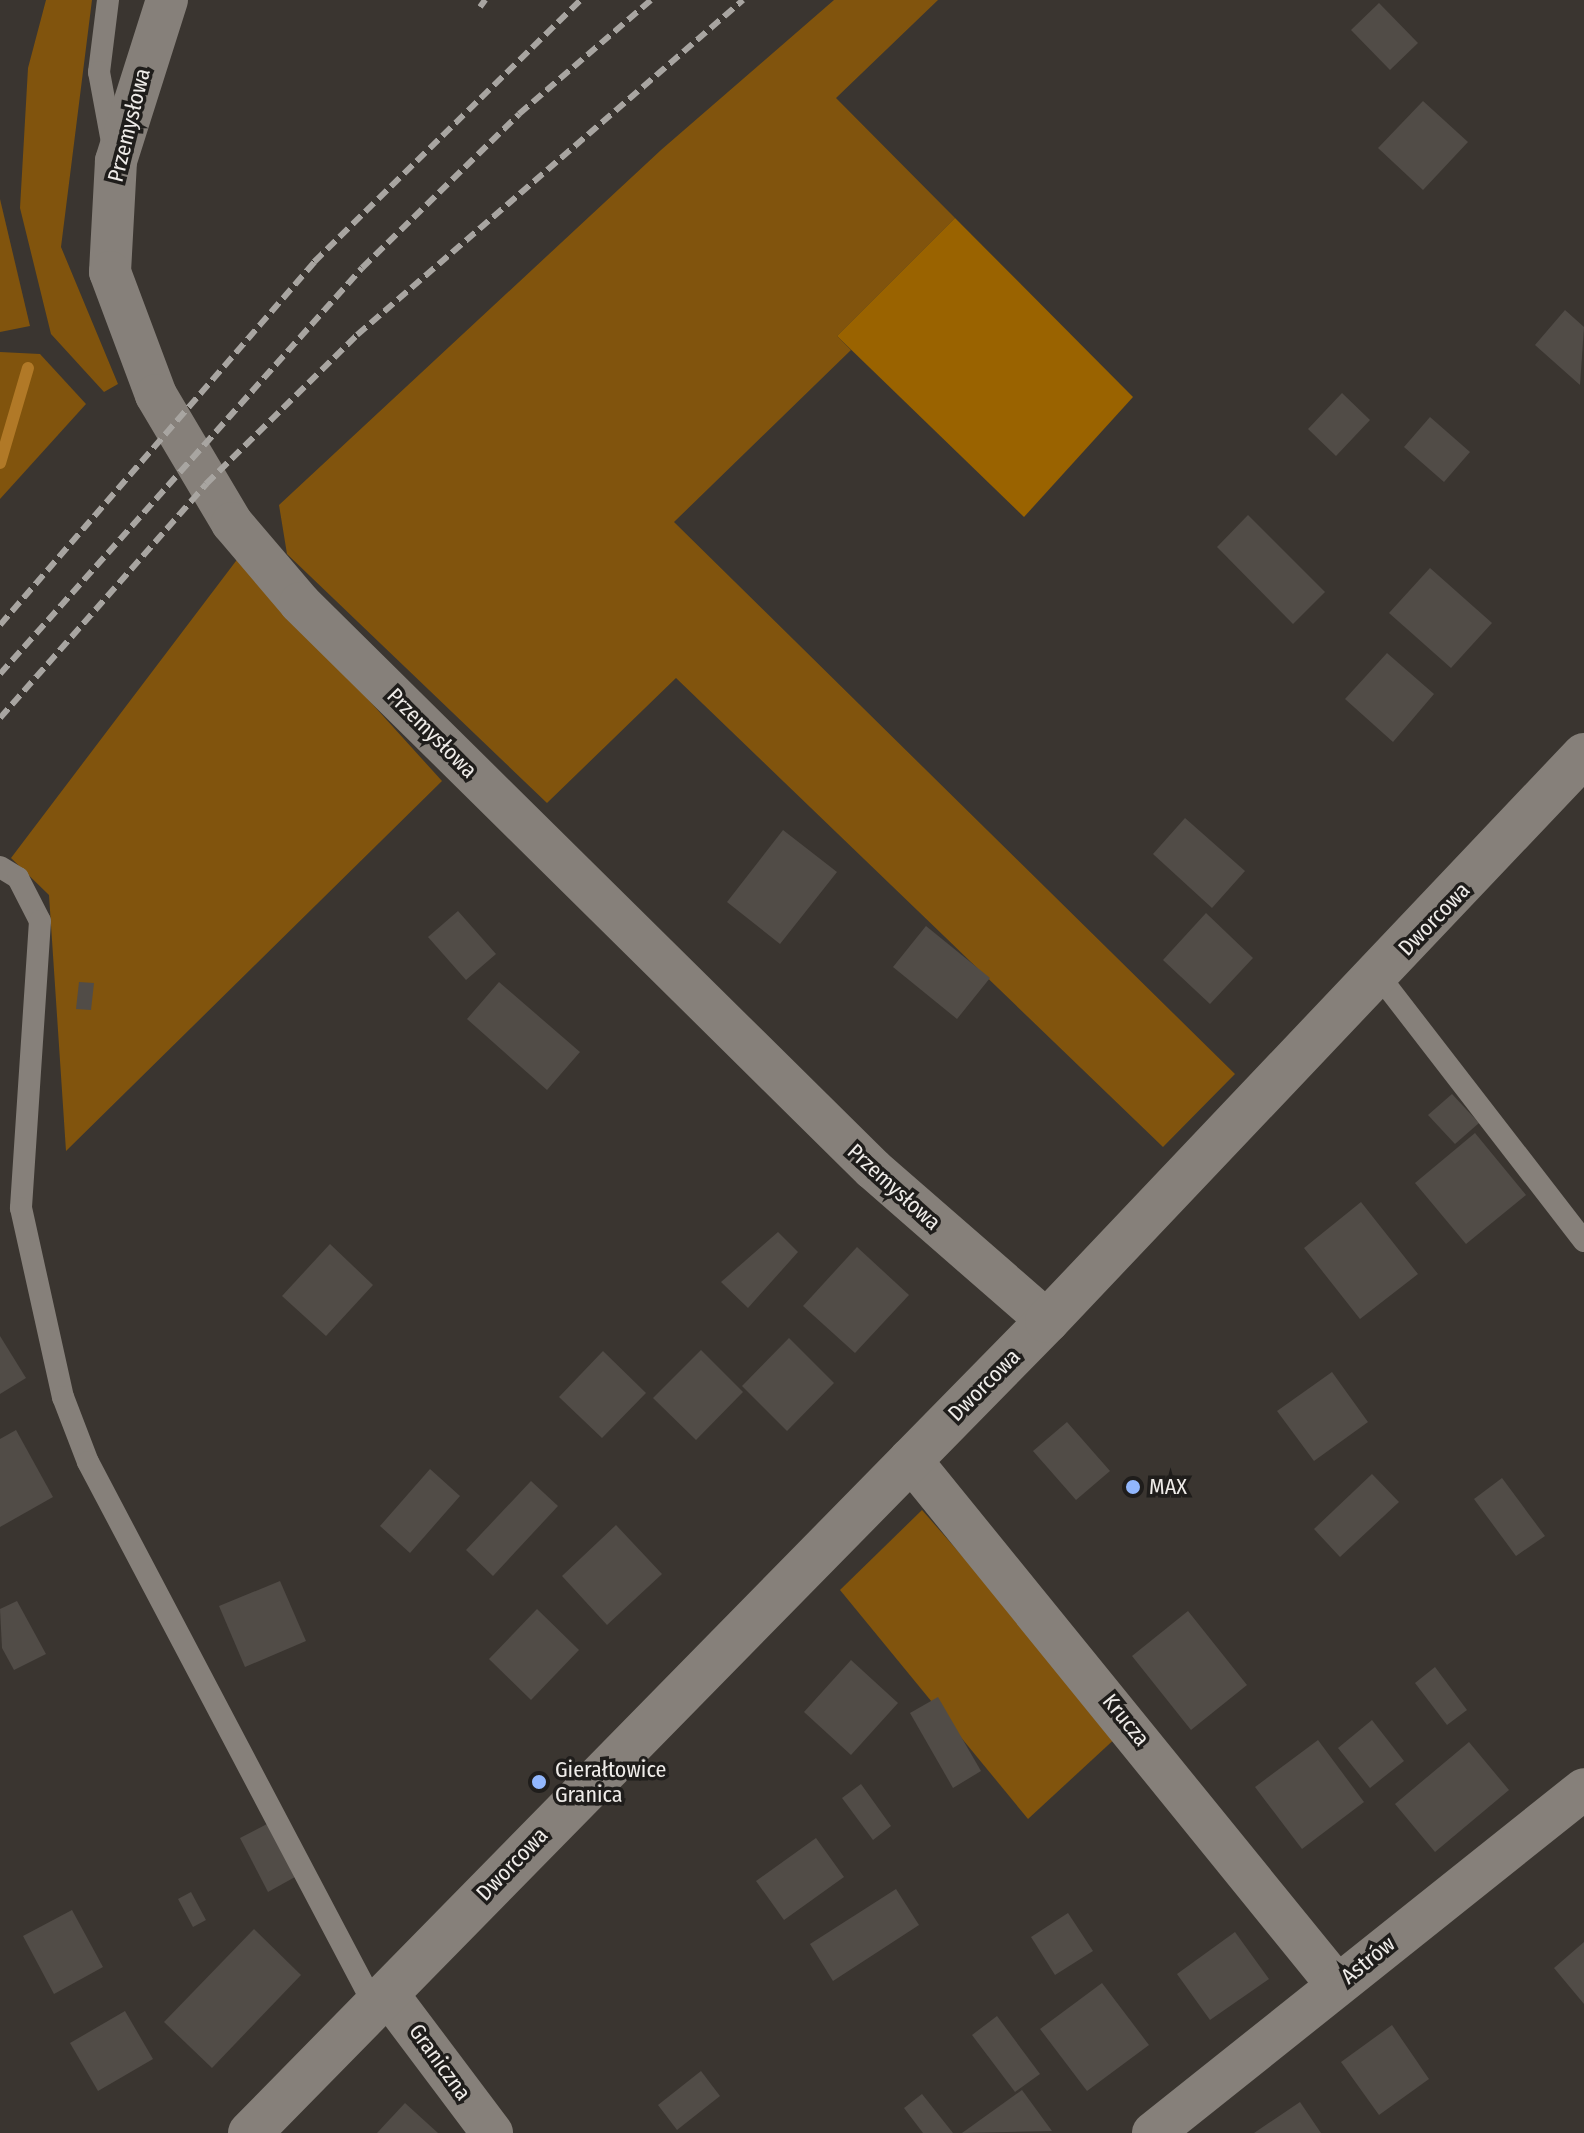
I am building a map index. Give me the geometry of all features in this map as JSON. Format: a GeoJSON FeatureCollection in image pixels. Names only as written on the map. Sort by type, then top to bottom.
{"type":"FeatureCollection","features":[{"type":"Feature","properties":{"kind":"main road","name":"Dworcowa"},"geometry":{"type":"LineString","coordinates":[[250,2133],[1047,1321],[1379,976],[1584,755]]}},
{"type":"Feature","properties":{"kind":"street","name":"Przemysłowa"},"geometry":{"type":"LineString","coordinates":[[167,0],[116,161],[108,238],[120,309],[172,427],[263,562],[873,1169],[1047,1321]]}},
{"type":"Feature","properties":{"kind":"street","name":"Krucza"},"geometry":{"type":"LineString","coordinates":[[910,1459],[1337,1985]]}},
{"type":"Feature","properties":{"kind":"street","name":"Astrów"},"geometry":{"type":"LineString","coordinates":[[1153,2133],[1584,1789]]}},
{"type":"Feature","properties":{"kind":"street","name":"Graniczna"},"geometry":{"type":"LineString","coordinates":[[381,1999],[492,2133]]}},
{"type":"Feature","properties":{"kind":"lane"},"geometry":{"type":"LineString","coordinates":[[108,0],[99,72],[116,161]]}},
{"type":"Feature","properties":{"kind":"lane"},"geometry":{"type":"LineString","coordinates":[[0,867],[18,878],[40,921],[21,1208],[63,1397],[88,1462],[381,1999]]}},
{"type":"Feature","properties":{"kind":"lane"},"geometry":{"type":"LineString","coordinates":[[1379,976],[1584,1241]]}},
{"type":"Feature","properties":{"kind":"shaded area"},"geometry":{"type":"Polygon","coordinates":[[[46,0],[92,0],[61,247],[118,384],[104,392],[51,334],[20,208],[28,68],[46,0]]]}},
{"type":"Feature","properties":{"kind":"shaded area"},"geometry":{"type":"Polygon","coordinates":[[[834,0],[938,0],[836,98],[955,218],[837,336],[851,350],[674,522],[1235,1074],[1163,1147],[676,678],[547,803],[287,554],[279,505],[661,150],[834,0]]]}},
{"type":"Feature","properties":{"kind":"shaded area"},"geometry":{"type":"Polygon","coordinates":[[[0,199],[30,326],[0,332],[0,199]]]}},
{"type":"Feature","properties":{"kind":"shaded area"},"geometry":{"type":"Polygon","coordinates":[[[955,218],[1133,397],[1024,517],[837,336],[955,218]]]}},
{"type":"Feature","properties":{"kind":"shaded area"},"geometry":{"type":"Polygon","coordinates":[[[0,352],[40,354],[86,404],[0,499],[0,352]]]}},
{"type":"Feature","properties":{"kind":"shaded area"},"geometry":{"type":"Polygon","coordinates":[[[239,557],[442,781],[66,1151],[49,895],[11,858],[239,557]]]}},
{"type":"Feature","properties":{"kind":"shaded area"},"geometry":{"type":"Polygon","coordinates":[[[922,1510],[1119,1735],[1028,1819],[840,1590],[922,1510]]]}},
{"type":"Feature","properties":{"kind":"building"},"geometry":{"type":"Polygon","coordinates":[[[1379,3],[1418,43],[1390,70],[1351,30],[1379,3]]]}},
{"type":"Feature","properties":{"kind":"building"},"geometry":{"type":"Polygon","coordinates":[[[1423,101],[1468,142],[1423,190],[1378,148],[1423,101]]]}},
{"type":"Feature","properties":{"kind":"building"},"geometry":{"type":"Polygon","coordinates":[[[1565,310],[1584,327],[1580,385],[1535,345],[1565,310]]]}},
{"type":"Feature","properties":{"kind":"building"},"geometry":{"type":"Polygon","coordinates":[[[1342,393],[1370,420],[1336,456],[1308,429],[1342,393]]]}},
{"type":"Feature","properties":{"kind":"building"},"geometry":{"type":"Polygon","coordinates":[[[1430,417],[1470,452],[1444,482],[1404,447],[1430,417]]]}},
{"type":"Feature","properties":{"kind":"building"},"geometry":{"type":"Polygon","coordinates":[[[1248,515],[1325,592],[1293,624],[1217,547],[1248,515]]]}},
{"type":"Feature","properties":{"kind":"building"},"geometry":{"type":"Polygon","coordinates":[[[1430,568],[1492,623],[1451,668],[1389,613],[1430,568]]]}},
{"type":"Feature","properties":{"kind":"building"},"geometry":{"type":"Polygon","coordinates":[[[1387,653],[1434,694],[1393,742],[1345,699],[1387,653]]]}},
{"type":"Feature","properties":{"kind":"building"},"geometry":{"type":"Polygon","coordinates":[[[1185,818],[1245,871],[1212,908],[1153,854],[1185,818]]]}},
{"type":"Feature","properties":{"kind":"building"},"geometry":{"type":"Polygon","coordinates":[[[783,830],[837,872],[780,944],[727,902],[783,830]]]}},
{"type":"Feature","properties":{"kind":"building"},"geometry":{"type":"Polygon","coordinates":[[[458,911],[496,954],[466,980],[428,937],[458,911]]]}},
{"type":"Feature","properties":{"kind":"building"},"geometry":{"type":"Polygon","coordinates":[[[1206,913],[1253,958],[1210,1004],[1163,960],[1206,913]]]}},
{"type":"Feature","properties":{"kind":"building"},"geometry":{"type":"Polygon","coordinates":[[[926,926],[990,978],[957,1019],[893,967],[926,926]]]}},
{"type":"Feature","properties":{"kind":"building"},"geometry":{"type":"Polygon","coordinates":[[[79,982],[94,983],[91,1010],[76,1009],[79,982]]]}},
{"type":"Feature","properties":{"kind":"building"},"geometry":{"type":"Polygon","coordinates":[[[499,982],[580,1052],[547,1090],[467,1019],[499,982]]]}},
{"type":"Feature","properties":{"kind":"building"},"geometry":{"type":"Polygon","coordinates":[[[1452,1094],[1479,1123],[1455,1144],[1428,1115],[1452,1094]]]}},
{"type":"Feature","properties":{"kind":"building"},"geometry":{"type":"Polygon","coordinates":[[[1475,1133],[1526,1195],[1466,1244],[1415,1183],[1475,1133]]]}},
{"type":"Feature","properties":{"kind":"building"},"geometry":{"type":"Polygon","coordinates":[[[1361,1202],[1418,1274],[1360,1319],[1304,1248],[1361,1202]]]}},
{"type":"Feature","properties":{"kind":"building"},"geometry":{"type":"Polygon","coordinates":[[[778,1232],[798,1252],[748,1308],[721,1282],[778,1232]]]}},
{"type":"Feature","properties":{"kind":"building"},"geometry":{"type":"Polygon","coordinates":[[[330,1244],[373,1285],[326,1336],[282,1296],[330,1244]]]}},
{"type":"Feature","properties":{"kind":"building"},"geometry":{"type":"Polygon","coordinates":[[[857,1247],[909,1295],[855,1353],[803,1306],[857,1247]]]}},
{"type":"Feature","properties":{"kind":"building"},"geometry":{"type":"Polygon","coordinates":[[[0,1336],[26,1378],[0,1394],[0,1336]]]}},
{"type":"Feature","properties":{"kind":"building"},"geometry":{"type":"Polygon","coordinates":[[[789,1338],[834,1383],[787,1431],[742,1386],[789,1338]]]}},
{"type":"Feature","properties":{"kind":"building"},"geometry":{"type":"Polygon","coordinates":[[[701,1350],[743,1392],[696,1440],[653,1398],[701,1350]]]}},
{"type":"Feature","properties":{"kind":"building"},"geometry":{"type":"Polygon","coordinates":[[[603,1351],[646,1393],[602,1438],[559,1397],[603,1351]]]}},
{"type":"Feature","properties":{"kind":"building"},"geometry":{"type":"Polygon","coordinates":[[[1332,1372],[1368,1422],[1314,1461],[1277,1411],[1332,1372]]]}},
{"type":"Feature","properties":{"kind":"building"},"geometry":{"type":"Polygon","coordinates":[[[1067,1422],[1110,1471],[1076,1500],[1033,1451],[1067,1422]]]}},
{"type":"Feature","properties":{"kind":"building"},"geometry":{"type":"Polygon","coordinates":[[[16,1430],[53,1497],[0,1527],[0,1439],[16,1430]]]}},
{"type":"Feature","properties":{"kind":"building"},"geometry":{"type":"Polygon","coordinates":[[[430,1469],[460,1496],[410,1553],[380,1526],[430,1469]]]}},
{"type":"Feature","properties":{"kind":"building"},"geometry":{"type":"Polygon","coordinates":[[[1372,1474],[1399,1502],[1340,1557],[1314,1529],[1372,1474]]]}},
{"type":"Feature","properties":{"kind":"building"},"geometry":{"type":"Polygon","coordinates":[[[1502,1478],[1545,1536],[1516,1556],[1474,1499],[1502,1478]]]}},
{"type":"Feature","properties":{"kind":"building"},"geometry":{"type":"Polygon","coordinates":[[[531,1481],[558,1506],[493,1576],[466,1550],[531,1481]]]}},
{"type":"Feature","properties":{"kind":"building"},"geometry":{"type":"Polygon","coordinates":[[[616,1525],[662,1574],[607,1625],[562,1576],[616,1525]]]}},
{"type":"Feature","properties":{"kind":"building"},"geometry":{"type":"Polygon","coordinates":[[[280,1581],[306,1641],[245,1667],[219,1606],[280,1581]]]}},
{"type":"Feature","properties":{"kind":"building"},"geometry":{"type":"Polygon","coordinates":[[[17,1601],[46,1654],[14,1670],[2,1648],[0,1609],[17,1601]]]}},
{"type":"Feature","properties":{"kind":"building"},"geometry":{"type":"Polygon","coordinates":[[[537,1609],[579,1650],[531,1700],[489,1659],[537,1609]]]}},
{"type":"Feature","properties":{"kind":"building"},"geometry":{"type":"Polygon","coordinates":[[[1188,1611],[1247,1685],[1191,1730],[1132,1656],[1188,1611]]]}},
{"type":"Feature","properties":{"kind":"building"},"geometry":{"type":"Polygon","coordinates":[[[851,1660],[898,1703],[851,1755],[804,1712],[851,1660]]]}},
{"type":"Feature","properties":{"kind":"building"},"geometry":{"type":"Polygon","coordinates":[[[1435,1667],[1467,1710],[1447,1725],[1415,1683],[1435,1667]]]}},
{"type":"Feature","properties":{"kind":"building"},"geometry":{"type":"Polygon","coordinates":[[[938,1697],[981,1771],[953,1788],[910,1713],[938,1697]]]}},
{"type":"Feature","properties":{"kind":"building"},"geometry":{"type":"Polygon","coordinates":[[[1372,1720],[1404,1761],[1370,1788],[1338,1748],[1372,1720]]]}},
{"type":"Feature","properties":{"kind":"building"},"geometry":{"type":"Polygon","coordinates":[[[1318,1740],[1364,1802],[1302,1849],[1255,1787],[1318,1740]]]}},
{"type":"Feature","properties":{"kind":"building"},"geometry":{"type":"Polygon","coordinates":[[[1469,1742],[1509,1790],[1435,1852],[1395,1804],[1469,1742]]]}},
{"type":"Feature","properties":{"kind":"building"},"geometry":{"type":"Polygon","coordinates":[[[861,1784],[891,1826],[873,1840],[842,1798],[861,1784]]]}},
{"type":"Feature","properties":{"kind":"building"},"geometry":{"type":"Polygon","coordinates":[[[267,1824],[295,1877],[268,1892],[240,1838],[267,1824]]]}},
{"type":"Feature","properties":{"kind":"building"},"geometry":{"type":"Polygon","coordinates":[[[816,1838],[844,1877],[784,1920],[756,1881],[816,1838]]]}},
{"type":"Feature","properties":{"kind":"building"},"geometry":{"type":"Polygon","coordinates":[[[896,1889],[919,1925],[833,1981],[810,1944],[896,1889]]]}},
{"type":"Feature","properties":{"kind":"building"},"geometry":{"type":"Polygon","coordinates":[[[191,1892],[206,1920],[193,1927],[178,1899],[191,1892]]]}},
{"type":"Feature","properties":{"kind":"building"},"geometry":{"type":"Polygon","coordinates":[[[72,1910],[103,1967],[54,1994],[23,1936],[72,1910]]]}},
{"type":"Feature","properties":{"kind":"building"},"geometry":{"type":"Polygon","coordinates":[[[1068,1913],[1093,1951],[1055,1975],[1031,1937],[1068,1913]]]}},
{"type":"Feature","properties":{"kind":"building"},"geometry":{"type":"Polygon","coordinates":[[[254,1929],[301,1975],[212,2068],[164,2022],[254,1929]]]}},
{"type":"Feature","properties":{"kind":"building"},"geometry":{"type":"Polygon","coordinates":[[[1235,1932],[1269,1979],[1210,2020],[1177,1974],[1235,1932]]]}},
{"type":"Feature","properties":{"kind":"building"},"geometry":{"type":"Polygon","coordinates":[[[1584,1942],[1584,2004],[1554,1968],[1584,1942]]]}},
{"type":"Feature","properties":{"kind":"building"},"geometry":{"type":"Polygon","coordinates":[[[1102,1983],[1149,2045],[1087,2091],[1040,2029],[1102,1983]]]}},
{"type":"Feature","properties":{"kind":"building"},"geometry":{"type":"Polygon","coordinates":[[[125,2011],[153,2059],[98,2091],[70,2043],[125,2011]]]}},
{"type":"Feature","properties":{"kind":"building"},"geometry":{"type":"Polygon","coordinates":[[[997,2016],[1040,2074],[1015,2092],[972,2035],[997,2016]]]}},
{"type":"Feature","properties":{"kind":"building"},"geometry":{"type":"Polygon","coordinates":[[[1392,2025],[1429,2079],[1379,2115],[1341,2062],[1392,2025]]]}},
{"type":"Feature","properties":{"kind":"building"},"geometry":{"type":"Polygon","coordinates":[[[701,2071],[720,2096],[677,2130],[658,2105],[701,2071]]]}},
{"type":"Feature","properties":{"kind":"building"},"geometry":{"type":"Polygon","coordinates":[[[1022,2090],[1052,2131],[962,2133],[1022,2090]]]}},
{"type":"Feature","properties":{"kind":"building"},"geometry":{"type":"Polygon","coordinates":[[[922,2094],[953,2133],[923,2133],[904,2108],[922,2094]]]}},
{"type":"Feature","properties":{"kind":"building"},"geometry":{"type":"Polygon","coordinates":[[[1300,2102],[1321,2133],[1254,2133],[1300,2102]]]}},
{"type":"Feature","properties":{"kind":"building"},"geometry":{"type":"Polygon","coordinates":[[[405,2103],[438,2133],[377,2133],[405,2103]]]}},
{"type":"Feature","properties":{"kind":"waterway"},"geometry":{"type":"LineString","coordinates":[[0,463],[28,368]]}},
{"type":"Feature","properties":{"kind":"railway"},"geometry":{"type":"LineString","coordinates":[[480,7],[485,0]]}},
{"type":"Feature","properties":{"kind":"railway"},"geometry":{"type":"LineString","coordinates":[[0,625],[314,262],[581,0]]}},
{"type":"Feature","properties":{"kind":"railway"},"geometry":{"type":"LineString","coordinates":[[0,674],[362,268],[519,114],[651,0]]}},
{"type":"Feature","properties":{"kind":"railway"},"geometry":{"type":"LineString","coordinates":[[0,718],[206,484],[357,335],[743,0]]}},
{"type":"Feature","properties":{"kind":"place","name":"MAX"},"geometry":{"type":"Point","coordinates":[1133,1487]}},
{"type":"Feature","properties":{"kind":"place","name":"Gierałtowice Granica"},"geometry":{"type":"Point","coordinates":[539,1782]}}]}
